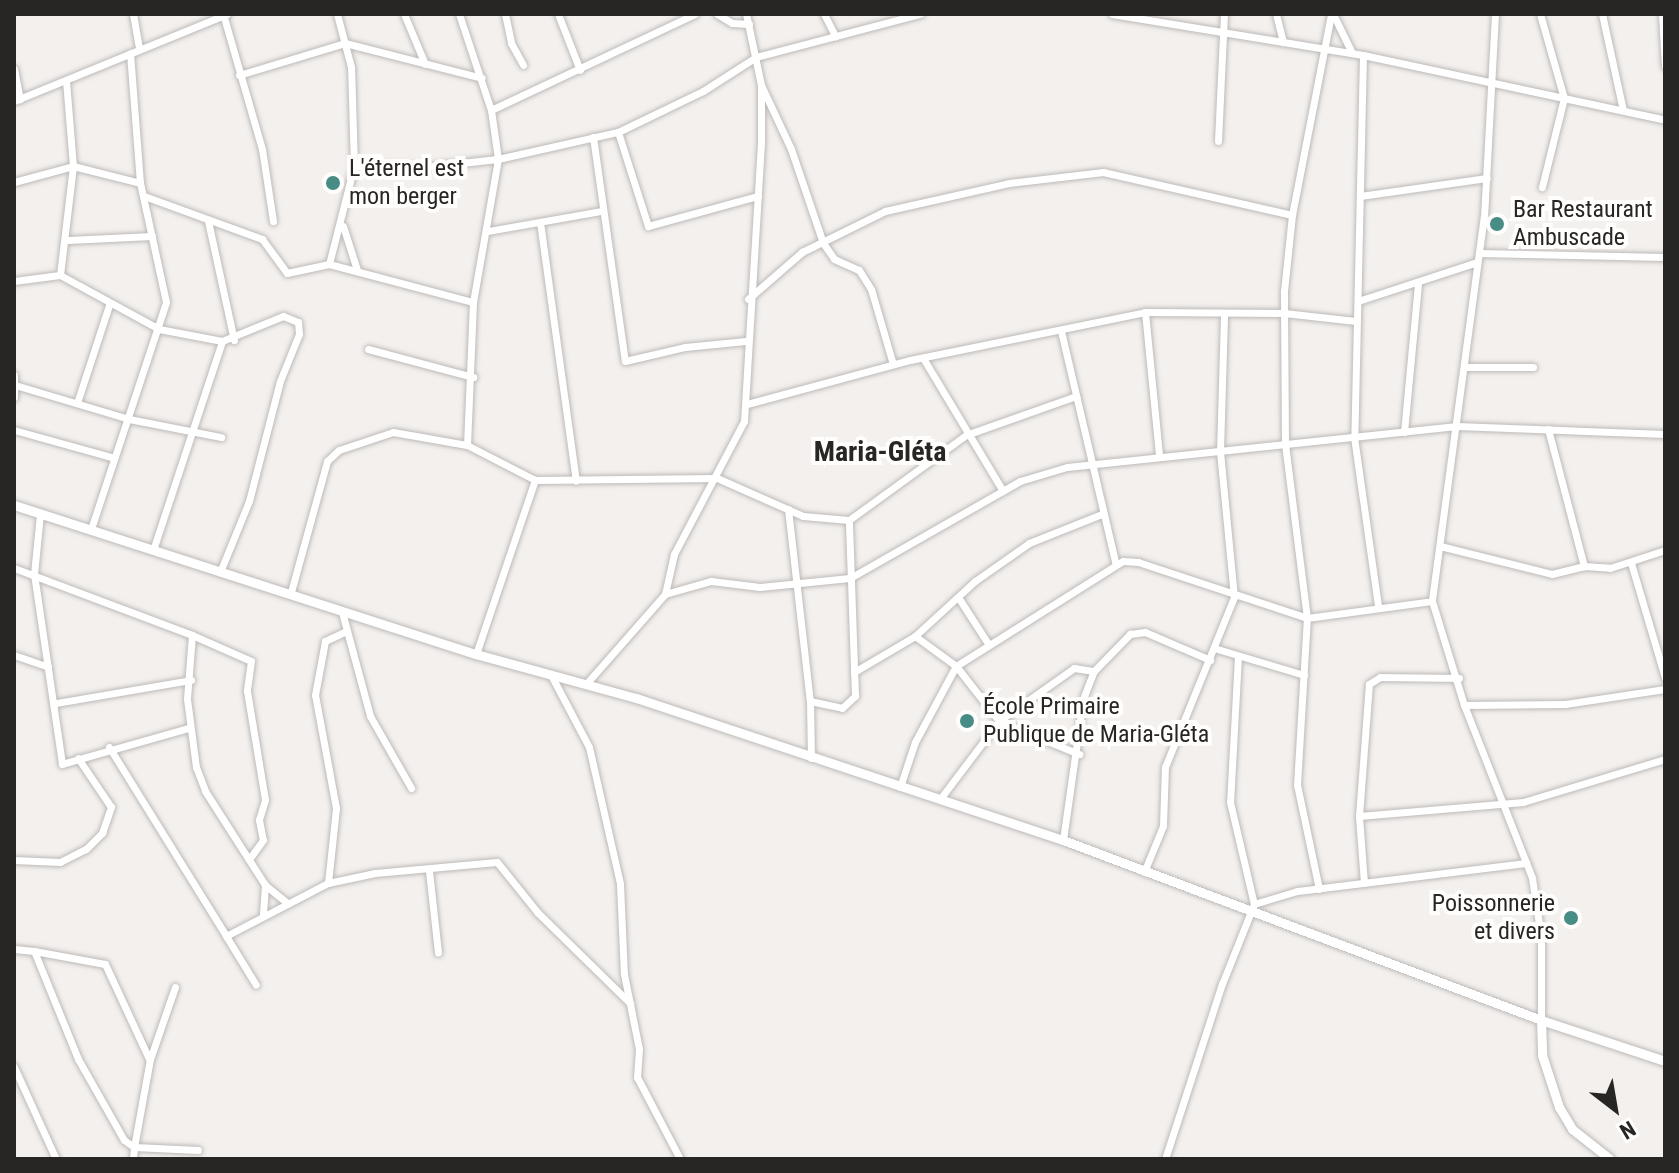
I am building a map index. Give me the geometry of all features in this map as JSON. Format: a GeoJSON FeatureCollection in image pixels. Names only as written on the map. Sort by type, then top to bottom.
{"type":"FeatureCollection","features":[{"type":"Feature","properties":{"kind":"street"},"geometry":{"type":"LineString","coordinates":[[133,14],[139,49]]}},
{"type":"Feature","properties":{"kind":"street"},"geometry":{"type":"LineString","coordinates":[[329,264],[343,223],[354,166],[352,77],[337,14]]}},
{"type":"Feature","properties":{"kind":"street"},"geometry":{"type":"LineString","coordinates":[[404,14],[425,64]]}},
{"type":"Feature","properties":{"kind":"street"},"geometry":{"type":"LineString","coordinates":[[459,14],[491,110],[498,159],[488,231],[473,302],[473,377],[467,445]]}},
{"type":"Feature","properties":{"kind":"street"},"geometry":{"type":"LineString","coordinates":[[505,14],[511,43],[523,65]]}},
{"type":"Feature","properties":{"kind":"street"},"geometry":{"type":"LineString","coordinates":[[558,14],[580,70]]}},
{"type":"Feature","properties":{"kind":"street"},"geometry":{"type":"LineString","coordinates":[[671,14],[678,22]]}},
{"type":"Feature","properties":{"kind":"street"},"geometry":{"type":"LineString","coordinates":[[491,110],[695,14]]}},
{"type":"Feature","properties":{"kind":"street"},"geometry":{"type":"LineString","coordinates":[[717,14],[732,23],[749,24]]}},
{"type":"Feature","properties":{"kind":"street"},"geometry":{"type":"LineString","coordinates":[[586,684],[665,594],[674,554],[739,438],[747,404],[746,341],[758,196],[761,85],[746,14]]}},
{"type":"Feature","properties":{"kind":"street"},"geometry":{"type":"LineString","coordinates":[[824,14],[835,36]]}},
{"type":"Feature","properties":{"kind":"street"},"geometry":{"type":"LineString","coordinates":[[354,166],[425,167],[498,159],[618,132],[703,91],[756,57],[920,14]]}},
{"type":"Feature","properties":{"kind":"street"},"geometry":{"type":"LineString","coordinates":[[1112,14],[1363,55],[1665,120]]}},
{"type":"Feature","properties":{"kind":"street"},"geometry":{"type":"LineString","coordinates":[[1218,141],[1224,14]]}},
{"type":"Feature","properties":{"kind":"street"},"geometry":{"type":"LineString","coordinates":[[1276,14],[1283,42]]}},
{"type":"Feature","properties":{"kind":"street"},"geometry":{"type":"LineString","coordinates":[[1319,889],[1296,776],[1307,618],[1285,444],[1284,313],[1292,215],[1322,48],[1332,14]]}},
{"type":"Feature","properties":{"kind":"street"},"geometry":{"type":"LineString","coordinates":[[1332,14],[1352,53]]}},
{"type":"Feature","properties":{"kind":"street"},"geometry":{"type":"LineString","coordinates":[[1495,14],[1487,178],[1479,253],[1432,601],[1459,678],[1464,705],[1526,863],[1541,937],[1542,1055],[1559,1107],[1572,1129],[1611,1158]]}},
{"type":"Feature","properties":{"kind":"street"},"geometry":{"type":"LineString","coordinates":[[1540,14],[1564,98],[1542,187]]}},
{"type":"Feature","properties":{"kind":"street"},"geometry":{"type":"LineString","coordinates":[[1602,14],[1623,110]]}},
{"type":"Feature","properties":{"kind":"street"},"geometry":{"type":"LineString","coordinates":[[1662,14],[1665,66]]}},
{"type":"Feature","properties":{"kind":"street"},"geometry":{"type":"LineString","coordinates":[[14,69],[17,100],[224,15],[262,149],[273,221]]}},
{"type":"Feature","properties":{"kind":"street"},"geometry":{"type":"LineString","coordinates":[[239,75],[345,43],[482,78]]}},
{"type":"Feature","properties":{"kind":"street"},"geometry":{"type":"LineString","coordinates":[[91,529],[166,302],[140,183],[130,53]]}},
{"type":"Feature","properties":{"kind":"street"},"geometry":{"type":"LineString","coordinates":[[1363,55],[1354,437],[1378,606]]}},
{"type":"Feature","properties":{"kind":"street"},"geometry":{"type":"LineString","coordinates":[[60,275],[68,240],[73,166],[66,80]]}},
{"type":"Feature","properties":{"kind":"street"},"geometry":{"type":"LineString","coordinates":[[761,85],[791,149],[823,243],[834,259],[854,266],[864,278],[893,364]]}},
{"type":"Feature","properties":{"kind":"street"},"geometry":{"type":"LineString","coordinates":[[618,132],[648,226],[758,196]]}},
{"type":"Feature","properties":{"kind":"street"},"geometry":{"type":"LineString","coordinates":[[593,137],[601,211],[625,361],[685,347],[746,341]]}},
{"type":"Feature","properties":{"kind":"street"},"geometry":{"type":"LineString","coordinates":[[14,182],[73,166],[140,183]]}},
{"type":"Feature","properties":{"kind":"street"},"geometry":{"type":"LineString","coordinates":[[748,299],[787,262],[910,202],[1086,172],[1292,215]]}},
{"type":"Feature","properties":{"kind":"street"},"geometry":{"type":"LineString","coordinates":[[1360,196],[1487,178]]}},
{"type":"Feature","properties":{"kind":"street"},"geometry":{"type":"LineString","coordinates":[[144,196],[262,239],[287,273],[329,264],[473,302]]}},
{"type":"Feature","properties":{"kind":"street"},"geometry":{"type":"LineString","coordinates":[[488,231],[601,211]]}},
{"type":"Feature","properties":{"kind":"street"},"geometry":{"type":"LineString","coordinates":[[208,221],[234,340]]}},
{"type":"Feature","properties":{"kind":"street"},"geometry":{"type":"LineString","coordinates":[[540,222],[576,481]]}},
{"type":"Feature","properties":{"kind":"street"},"geometry":{"type":"LineString","coordinates":[[343,223],[357,270]]}},
{"type":"Feature","properties":{"kind":"street"},"geometry":{"type":"LineString","coordinates":[[68,240],[152,236]]}},
{"type":"Feature","properties":{"kind":"street"},"geometry":{"type":"LineString","coordinates":[[1479,253],[1665,257]]}},
{"type":"Feature","properties":{"kind":"street"},"geometry":{"type":"LineString","coordinates":[[1358,301],[1418,284],[1477,262]]}},
{"type":"Feature","properties":{"kind":"street"},"geometry":{"type":"LineString","coordinates":[[14,281],[60,275],[109,305],[159,329],[222,341],[234,340],[283,316],[298,322],[299,334],[280,381],[249,501],[220,572]]}},
{"type":"Feature","properties":{"kind":"street"},"geometry":{"type":"LineString","coordinates":[[1404,432],[1418,284]]}},
{"type":"Feature","properties":{"kind":"street"},"geometry":{"type":"LineString","coordinates":[[77,403],[109,305]]}},
{"type":"Feature","properties":{"kind":"street"},"geometry":{"type":"LineString","coordinates":[[747,404],[893,364],[1145,312],[1284,313],[1356,321]]}},
{"type":"Feature","properties":{"kind":"street"},"geometry":{"type":"LineString","coordinates":[[1145,312],[1159,455]]}},
{"type":"Feature","properties":{"kind":"street"},"geometry":{"type":"LineString","coordinates":[[1144,872],[1163,826],[1161,777],[1234,597],[1220,451],[1224,313]]}},
{"type":"Feature","properties":{"kind":"street"},"geometry":{"type":"LineString","coordinates":[[1061,331],[1116,565]]}},
{"type":"Feature","properties":{"kind":"street"},"geometry":{"type":"LineString","coordinates":[[153,550],[196,432],[222,341]]}},
{"type":"Feature","properties":{"kind":"street"},"geometry":{"type":"LineString","coordinates":[[368,349],[473,377]]}},
{"type":"Feature","properties":{"kind":"street"},"geometry":{"type":"LineString","coordinates":[[923,358],[966,435],[1003,491]]}},
{"type":"Feature","properties":{"kind":"street"},"geometry":{"type":"LineString","coordinates":[[1464,367],[1533,367]]}},
{"type":"Feature","properties":{"kind":"street"},"geometry":{"type":"LineString","coordinates":[[14,375],[14,397]]}},
{"type":"Feature","properties":{"kind":"street"},"geometry":{"type":"LineString","coordinates":[[15,385],[129,419],[221,437]]}},
{"type":"Feature","properties":{"kind":"street"},"geometry":{"type":"LineString","coordinates":[[291,592],[332,455],[400,431],[467,445],[535,480],[717,478],[817,520],[849,520],[966,435],[1076,396]]}},
{"type":"Feature","properties":{"kind":"street"},"geometry":{"type":"LineString","coordinates":[[665,594],[711,581],[730,586],[850,578],[1041,472],[1091,463],[1457,426],[1665,434]]}},
{"type":"Feature","properties":{"kind":"street"},"geometry":{"type":"LineString","coordinates":[[1548,429],[1584,566]]}},
{"type":"Feature","properties":{"kind":"street"},"geometry":{"type":"LineString","coordinates":[[14,430],[114,458]]}},
{"type":"Feature","properties":{"kind":"street"},"geometry":{"type":"LineString","coordinates":[[476,654],[535,480]]}},
{"type":"Feature","properties":{"kind":"street"},"geometry":{"type":"LineString","coordinates":[[14,505],[476,654],[586,684],[1063,840],[1144,872],[1252,907],[1541,1020],[1665,1061]]}},
{"type":"Feature","properties":{"kind":"street"},"geometry":{"type":"LineString","coordinates":[[788,509],[810,701],[811,758]]}},
{"type":"Feature","properties":{"kind":"street"},"geometry":{"type":"LineString","coordinates":[[40,514],[34,574],[56,703],[62,764],[109,747],[188,728]]}},
{"type":"Feature","properties":{"kind":"street"},"geometry":{"type":"LineString","coordinates":[[854,672],[915,636],[958,597],[1029,543],[1102,514]]}},
{"type":"Feature","properties":{"kind":"street"},"geometry":{"type":"LineString","coordinates":[[810,701],[846,707],[855,696],[849,520]]}},
{"type":"Feature","properties":{"kind":"street"},"geometry":{"type":"LineString","coordinates":[[1440,546],[1552,574],[1584,566],[1610,568],[1665,550]]}},
{"type":"Feature","properties":{"kind":"street"},"geometry":{"type":"LineString","coordinates":[[900,787],[915,742],[956,666],[987,642],[1116,565],[1138,562],[1234,597],[1307,618],[1432,601]]}},
{"type":"Feature","properties":{"kind":"street"},"geometry":{"type":"LineString","coordinates":[[1631,563],[1665,678]]}},
{"type":"Feature","properties":{"kind":"street"},"geometry":{"type":"LineString","coordinates":[[14,568],[192,635],[251,661],[247,691],[265,800],[259,820],[263,840],[249,859]]}},
{"type":"Feature","properties":{"kind":"street"},"geometry":{"type":"LineString","coordinates":[[958,597],[987,642]]}},
{"type":"Feature","properties":{"kind":"street"},"geometry":{"type":"LineString","coordinates":[[342,612],[370,716],[411,788]]}},
{"type":"Feature","properties":{"kind":"street"},"geometry":{"type":"LineString","coordinates":[[328,883],[336,808],[315,695],[325,641],[346,631]]}},
{"type":"Feature","properties":{"kind":"street"},"geometry":{"type":"LineString","coordinates":[[1063,840],[1079,754],[1083,699],[1094,671],[1125,638],[1139,631],[1210,660]]}},
{"type":"Feature","properties":{"kind":"street"},"geometry":{"type":"LineString","coordinates":[[192,635],[188,728],[205,791],[265,885],[286,902]]}},
{"type":"Feature","properties":{"kind":"street"},"geometry":{"type":"LineString","coordinates":[[915,636],[956,666],[999,721],[1079,754]]}},
{"type":"Feature","properties":{"kind":"street"},"geometry":{"type":"LineString","coordinates":[[1214,648],[1304,675]]}},
{"type":"Feature","properties":{"kind":"street"},"geometry":{"type":"LineString","coordinates":[[14,655],[48,667]]}},
{"type":"Feature","properties":{"kind":"street"},"geometry":{"type":"LineString","coordinates":[[1165,1159],[1252,907],[1230,802],[1238,656]]}},
{"type":"Feature","properties":{"kind":"street"},"geometry":{"type":"LineString","coordinates":[[940,799],[999,721],[1074,668],[1094,671]]}},
{"type":"Feature","properties":{"kind":"street"},"geometry":{"type":"LineString","coordinates":[[551,675],[593,760],[620,884],[630,1003],[639,1049],[638,1081],[680,1159]]}},
{"type":"Feature","properties":{"kind":"street"},"geometry":{"type":"LineString","coordinates":[[1364,883],[1359,816],[1372,679],[1459,678]]}},
{"type":"Feature","properties":{"kind":"street"},"geometry":{"type":"LineString","coordinates":[[56,703],[191,680]]}},
{"type":"Feature","properties":{"kind":"street"},"geometry":{"type":"LineString","coordinates":[[1464,705],[1565,704],[1665,689]]}},
{"type":"Feature","properties":{"kind":"street"},"geometry":{"type":"LineString","coordinates":[[109,747],[256,985]]}},
{"type":"Feature","properties":{"kind":"street"},"geometry":{"type":"LineString","coordinates":[[14,860],[60,862],[86,849],[102,833],[111,807],[78,758]]}},
{"type":"Feature","properties":{"kind":"street"},"geometry":{"type":"LineString","coordinates":[[1359,816],[1504,805],[1665,759]]}},
{"type":"Feature","properties":{"kind":"street"},"geometry":{"type":"LineString","coordinates":[[226,936],[286,902],[328,883],[375,873],[429,871],[497,862],[538,913],[630,1003]]}},
{"type":"Feature","properties":{"kind":"street"},"geometry":{"type":"LineString","coordinates":[[1252,907],[1319,889],[1526,863]]}},
{"type":"Feature","properties":{"kind":"street"},"geometry":{"type":"LineString","coordinates":[[429,871],[438,953]]}},
{"type":"Feature","properties":{"kind":"street"},"geometry":{"type":"LineString","coordinates":[[263,916],[265,885]]}},
{"type":"Feature","properties":{"kind":"street"},"geometry":{"type":"LineString","coordinates":[[14,949],[105,964],[150,1059]]}},
{"type":"Feature","properties":{"kind":"street"},"geometry":{"type":"LineString","coordinates":[[34,951],[78,1059],[124,1140],[134,1147],[198,1150]]}},
{"type":"Feature","properties":{"kind":"street"},"geometry":{"type":"LineString","coordinates":[[133,1159],[150,1059],[175,987]]}},
{"type":"Feature","properties":{"kind":"street"},"geometry":{"type":"LineString","coordinates":[[14,1067],[56,1159]]}},
{"type":"Feature","properties":{"kind":"place","name":"L'éternel est mon berger"},"geometry":{"type":"Point","coordinates":[333,183]}},
{"type":"Feature","properties":{"kind":"place","name":"Bar Restaurant Ambuscade"},"geometry":{"type":"Point","coordinates":[1497,224]}},
{"type":"Feature","properties":{"kind":"place","name":"École Primaire Publique de Maria-Gléta"},"geometry":{"type":"Point","coordinates":[967,721]}},
{"type":"Feature","properties":{"kind":"place","name":"Poissonnerie et divers"},"geometry":{"type":"Point","coordinates":[1571,918]}},
{"type":"Feature","properties":{"kind":"district","name":"Maria-Gléta"},"geometry":{"type":"Point","coordinates":[880,452]}}]}
